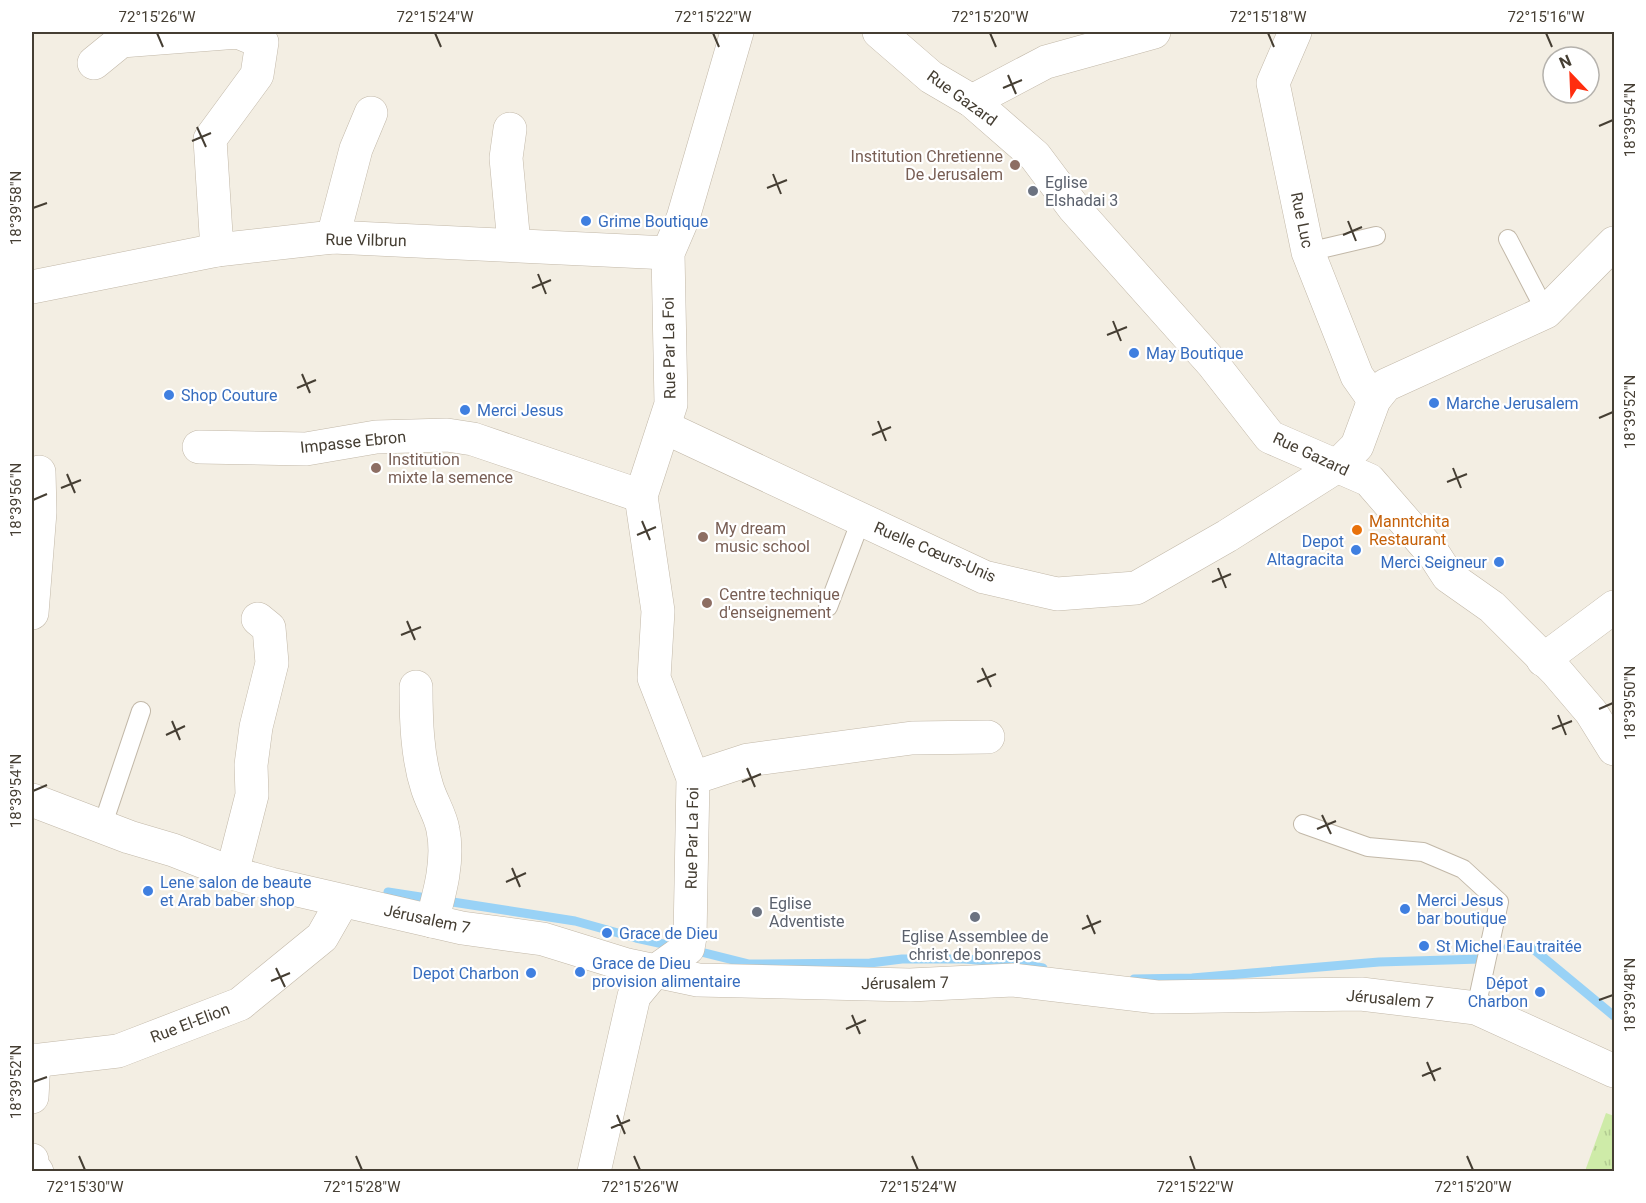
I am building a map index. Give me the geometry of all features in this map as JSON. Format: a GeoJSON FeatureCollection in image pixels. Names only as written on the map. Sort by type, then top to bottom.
{"type":"FeatureCollection","features":[{"type":"Feature","properties":{"kind":"street"},"geometry":{"type":"LineString","coordinates":[[94,63],[121,41],[238,32],[262,42],[257,75],[210,139],[216,250]]}},
{"type":"Feature","properties":{"kind":"street","name":"Rue Par La Foi"},"geometry":{"type":"LineString","coordinates":[[594,1172],[634,996],[654,972],[688,948],[690,937],[693,778],[654,678],[658,611],[641,496],[671,404],[668,253],[683,218],[737,32]]}},
{"type":"Feature","properties":{"kind":"street","name":"Rue Gazard"},"geometry":{"type":"LineString","coordinates":[[879,32],[931,76],[972,101],[1035,156],[1074,208],[1213,364],[1270,437],[1368,480],[1435,556],[1448,576],[1492,607],[1592,712],[1614,748]]}},
{"type":"Feature","properties":{"kind":"street"},"geometry":{"type":"LineString","coordinates":[[972,101],[1046,62],[1154,32]]}},
{"type":"Feature","properties":{"kind":"street","name":"Rue Luc"},"geometry":{"type":"LineString","coordinates":[[1295,32],[1273,83],[1308,252],[1357,376],[1374,400]]}},
{"type":"Feature","properties":{"kind":"street"},"geometry":{"type":"LineString","coordinates":[[333,237],[356,148],[371,113]]}},
{"type":"Feature","properties":{"kind":"street"},"geometry":{"type":"LineString","coordinates":[[510,129],[506,158],[514,244]]}},
{"type":"Feature","properties":{"kind":"street","name":"Rue Vilbrun"},"geometry":{"type":"LineString","coordinates":[[32,287],[216,250],[333,237],[668,253]]}},
{"type":"Feature","properties":{"kind":"street"},"geometry":{"type":"LineString","coordinates":[[1374,400],[1386,385],[1546,312],[1614,243]]}},
{"type":"Feature","properties":{"kind":"street","name":"Ruelle Cœurs-Unis"},"geometry":{"type":"LineString","coordinates":[[664,427],[984,577],[1057,594],[1136,588],[1227,536],[1336,467],[1357,446],[1374,400]]}},
{"type":"Feature","properties":{"kind":"street","name":"Impasse Ebron"},"geometry":{"type":"LineString","coordinates":[[199,447],[306,448],[376,437],[447,435],[473,439],[641,496]]}},
{"type":"Feature","properties":{"kind":"street"},"geometry":{"type":"LineString","coordinates":[[32,613],[40,512],[39,472]]}},
{"type":"Feature","properties":{"kind":"street"},"geometry":{"type":"LineString","coordinates":[[1543,660],[1614,607]]}},
{"type":"Feature","properties":{"kind":"street"},"geometry":{"type":"LineString","coordinates":[[232,873],[252,795],[251,765],[256,727],[272,663],[269,628],[258,619]]}},
{"type":"Feature","properties":{"kind":"street"},"geometry":{"type":"LineString","coordinates":[[416,687],[418,734],[426,785],[443,829],[445,854],[432,921]]}},
{"type":"Feature","properties":{"kind":"street"},"geometry":{"type":"LineString","coordinates":[[693,778],[748,760],[912,738],[988,737]]}},
{"type":"Feature","properties":{"kind":"street","name":"Jérusalem 7"},"geometry":{"type":"LineString","coordinates":[[32,800],[232,873],[342,902],[462,928],[543,939],[627,965],[698,980],[910,985],[1013,980],[1157,997],[1361,994],[1476,1008],[1614,1071]]}},
{"type":"Feature","properties":{"kind":"street","name":"Rue El-Elion"},"geometry":{"type":"LineString","coordinates":[[33,1060],[118,1051],[240,1004],[322,937],[342,902]]}},
{"type":"Feature","properties":{"kind":"street"},"geometry":{"type":"LineString","coordinates":[[32,1097],[33,1060]]}},
{"type":"Feature","properties":{"kind":"street"},"geometry":{"type":"LineString","coordinates":[[32,1160],[32,1165],[37,1172]]}},
{"type":"Feature","properties":{"kind":"lane"},"geometry":{"type":"LineString","coordinates":[[1308,252],[1376,236]]}},
{"type":"Feature","properties":{"kind":"lane"},"geometry":{"type":"LineString","coordinates":[[1508,239],[1546,312]]}},
{"type":"Feature","properties":{"kind":"lane"},"geometry":{"type":"LineString","coordinates":[[828,607],[861,520]]}},
{"type":"Feature","properties":{"kind":"lane"},"geometry":{"type":"LineString","coordinates":[[102,827],[141,711]]}},
{"type":"Feature","properties":{"kind":"lane"},"geometry":{"type":"LineString","coordinates":[[1303,824],[1368,847],[1423,852],[1463,869],[1499,902],[1476,1008]]}},
{"type":"Feature","properties":{"kind":"green space"},"geometry":{"type":"Polygon","coordinates":[[[1606,1113],[1614,1116],[1614,1171],[1585,1171],[1606,1113]]]}},
{"type":"Feature","properties":{"kind":"waterway"},"geometry":{"type":"LineString","coordinates":[[388,892],[575,921],[677,947]]}},
{"type":"Feature","properties":{"kind":"waterway"},"geometry":{"type":"LineString","coordinates":[[1508,947],[1532,948],[1614,1016]]}},
{"type":"Feature","properties":{"kind":"waterway"},"geometry":{"type":"LineString","coordinates":[[693,950],[749,964],[870,963],[902,959],[964,959],[1043,968]]}},
{"type":"Feature","properties":{"kind":"waterway"},"geometry":{"type":"LineString","coordinates":[[1134,979],[1192,978],[1379,962],[1481,959]]}},
{"type":"Feature","properties":{"kind":"place","name":"Institution Chretienne De Jerusalem"},"geometry":{"type":"Point","coordinates":[1015,165]}},
{"type":"Feature","properties":{"kind":"place","name":"Eglise Elshadai 3"},"geometry":{"type":"Point","coordinates":[1033,191]}},
{"type":"Feature","properties":{"kind":"place","name":"Grime Boutique"},"geometry":{"type":"Point","coordinates":[586,221]}},
{"type":"Feature","properties":{"kind":"place","name":"May Boutique"},"geometry":{"type":"Point","coordinates":[1134,353]}},
{"type":"Feature","properties":{"kind":"place","name":"Shop Couture"},"geometry":{"type":"Point","coordinates":[169,395]}},
{"type":"Feature","properties":{"kind":"place","name":"Marche Jerusalem"},"geometry":{"type":"Point","coordinates":[1434,403]}},
{"type":"Feature","properties":{"kind":"place","name":"Merci Jesus"},"geometry":{"type":"Point","coordinates":[465,410]}},
{"type":"Feature","properties":{"kind":"place","name":"Institution mixte la semence"},"geometry":{"type":"Point","coordinates":[376,468]}},
{"type":"Feature","properties":{"kind":"place","name":"Manntchita Restaurant"},"geometry":{"type":"Point","coordinates":[1357,530]}},
{"type":"Feature","properties":{"kind":"place","name":"My dream music school"},"geometry":{"type":"Point","coordinates":[703,537]}},
{"type":"Feature","properties":{"kind":"place","name":"Depot Altagracita"},"geometry":{"type":"Point","coordinates":[1356,550]}},
{"type":"Feature","properties":{"kind":"place","name":"Merci Seigneur"},"geometry":{"type":"Point","coordinates":[1499,562]}},
{"type":"Feature","properties":{"kind":"place","name":"Centre technique d'enseignement"},"geometry":{"type":"Point","coordinates":[707,603]}},
{"type":"Feature","properties":{"kind":"place","name":"Lene salon de beaute et Arab baber shop"},"geometry":{"type":"Point","coordinates":[148,891]}},
{"type":"Feature","properties":{"kind":"place","name":"Merci Jesus bar boutique"},"geometry":{"type":"Point","coordinates":[1405,909]}},
{"type":"Feature","properties":{"kind":"place","name":"Eglise Adventiste"},"geometry":{"type":"Point","coordinates":[757,912]}},
{"type":"Feature","properties":{"kind":"place","name":"Eglise Assemblee de christ de bonrepos"},"geometry":{"type":"Point","coordinates":[975,917]}},
{"type":"Feature","properties":{"kind":"place","name":"Grace de Dieu"},"geometry":{"type":"Point","coordinates":[607,933]}},
{"type":"Feature","properties":{"kind":"place","name":"St Michel Eau traitée"},"geometry":{"type":"Point","coordinates":[1424,946]}},
{"type":"Feature","properties":{"kind":"place","name":"Grace de Dieu provision alimentaire"},"geometry":{"type":"Point","coordinates":[580,972]}},
{"type":"Feature","properties":{"kind":"place","name":"Depot Charbon"},"geometry":{"type":"Point","coordinates":[531,973]}},
{"type":"Feature","properties":{"kind":"place","name":"Dépot Charbon"},"geometry":{"type":"Point","coordinates":[1540,992]}}]}
